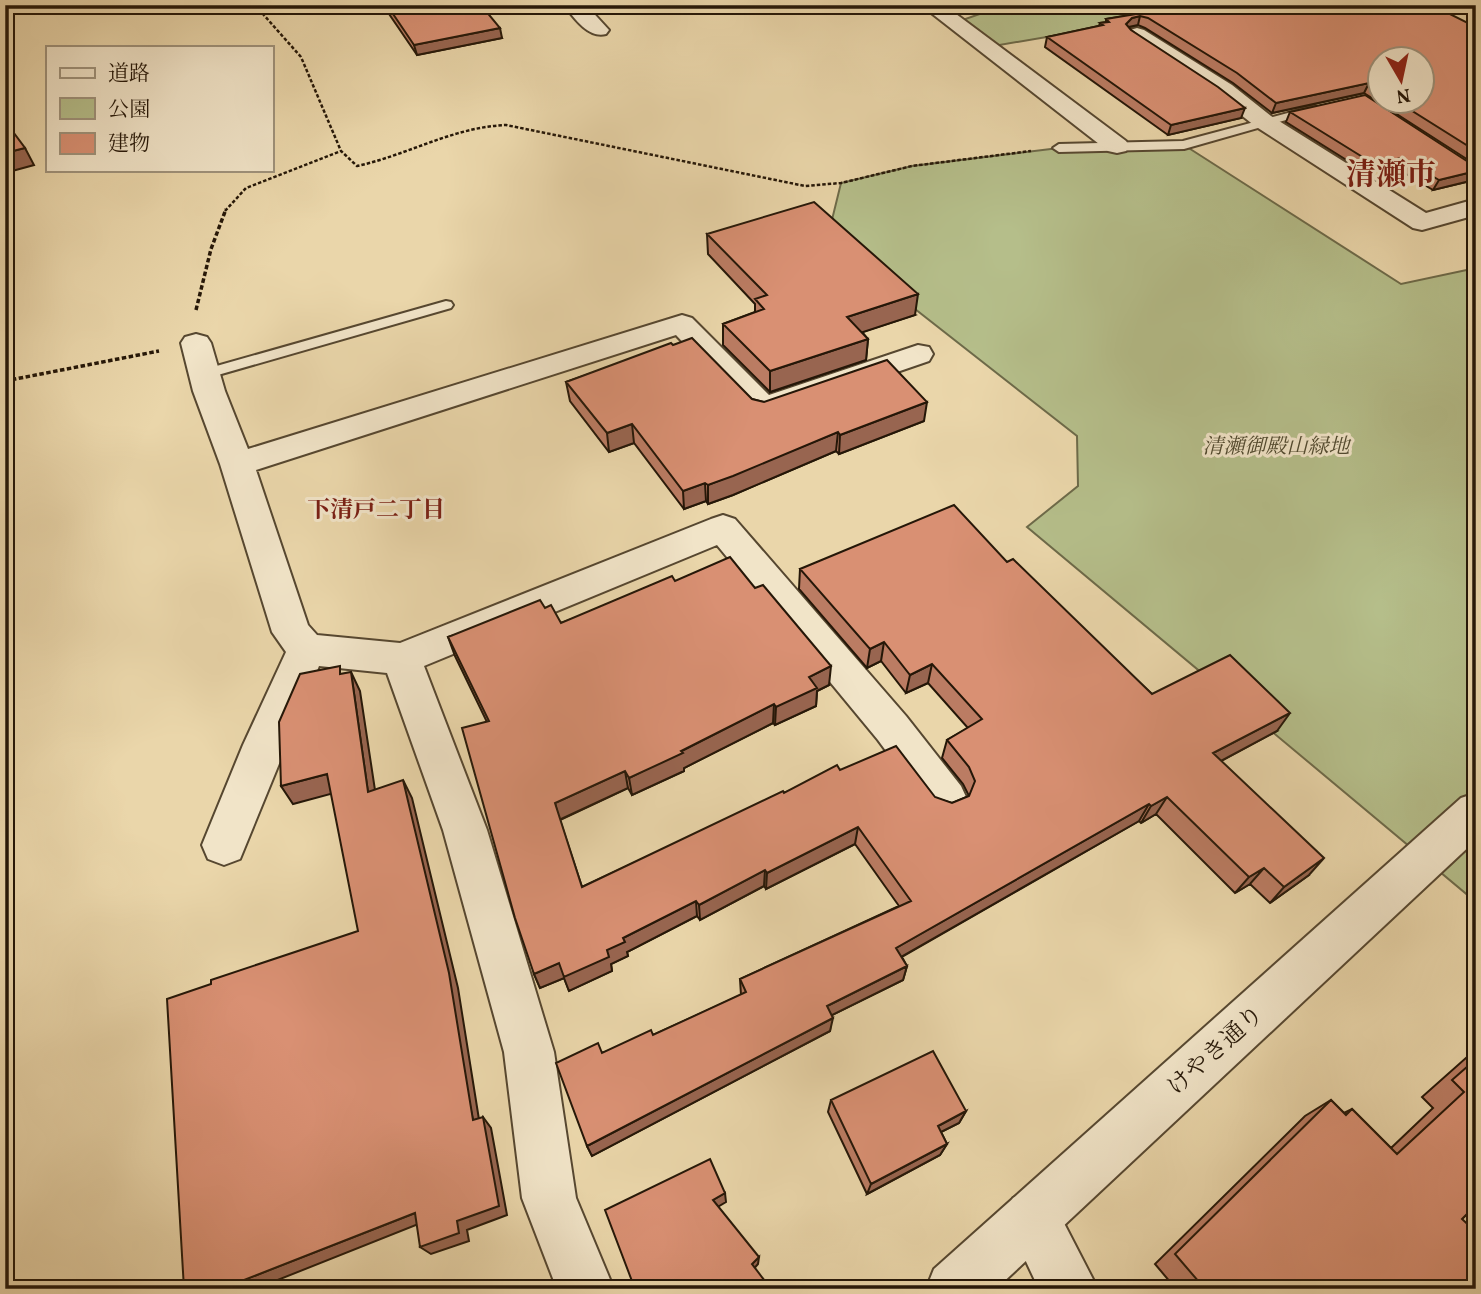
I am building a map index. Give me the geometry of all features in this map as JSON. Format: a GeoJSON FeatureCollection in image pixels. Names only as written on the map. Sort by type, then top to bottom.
{"type":"FeatureCollection","features":[{"type":"Feature","properties":{"kind":"street"},"geometry":{"type":"LineString","coordinates":[[574,5],[599,30]]}},
{"type":"Feature","properties":{"kind":"street"},"geometry":{"type":"LineString","coordinates":[[930,5],[1116,146]]}},
{"type":"Feature","properties":{"kind":"street"},"geometry":{"type":"LineString","coordinates":[[1137,34],[1224,90],[1263,121],[1422,222],[1476,207]]}},
{"type":"Feature","properties":{"kind":"street"},"geometry":{"type":"LineString","coordinates":[[237,464],[682,324],[763,408],[919,354]]}},
{"type":"Feature","properties":{"kind":"street"},"geometry":{"type":"LineString","coordinates":[[200,358],[291,632],[307,649],[402,659],[723,528],[892,728],[946,799]]}},
{"type":"Feature","properties":{"kind":"street"},"geometry":{"type":"LineString","coordinates":[[224,845],[264,745],[307,649]]}},
{"type":"Feature","properties":{"kind":"street"},"geometry":{"type":"LineString","coordinates":[[402,659],[469,843],[529,1052],[548,1198],[586,1289]]}},
{"type":"Feature","properties":{"kind":"street","name":"けやき通り"},"geometry":{"type":"LineString","coordinates":[[954,1289],[1476,812]]}},
{"type":"Feature","properties":{"kind":"street"},"geometry":{"type":"LineString","coordinates":[[1032,1217],[1070,1289]]}},
{"type":"Feature","properties":{"kind":"lane"},"geometry":{"type":"LineString","coordinates":[[1059,148],[1184,145],[1325,106]]}},
{"type":"Feature","properties":{"kind":"lane"},"geometry":{"type":"LineString","coordinates":[[200,358],[446,305]]}},
{"type":"Feature","properties":{"kind":"path"},"geometry":{"type":"LineString","coordinates":[[255,5],[301,57],[341,150],[357,166],[377,163],[486,124],[506,125],[805,186],[841,183],[912,166],[1059,148]]}},
{"type":"Feature","properties":{"kind":"path"},"geometry":{"type":"LineString","coordinates":[[5,381],[200,358],[194,320],[211,249],[227,206],[246,188],[341,150]]}},
{"type":"Feature","properties":{"kind":"green space"},"geometry":{"type":"Polygon","coordinates":[[[1005,5],[1135,5],[1163,17],[988,47],[954,23],[1005,5]]]}},
{"type":"Feature","properties":{"kind":"green space","name":"清瀬御殿山緑地"},"geometry":{"type":"Polygon","coordinates":[[[1184,145],[1401,284],[1476,268],[1476,902],[1027,527],[1078,486],[1077,436],[827,240],[841,183],[912,166],[1059,148],[1184,145]]]}},
{"type":"Feature","properties":{"kind":"building"},"geometry":{"type":"Polygon","coordinates":[[[387,5],[481,5],[500,28],[414,45],[387,5]]]}},
{"type":"Feature","properties":{"kind":"building"},"geometry":{"type":"Polygon","coordinates":[[[1190,5],[1432,5],[1476,27],[1476,151],[1420,116],[1436,116],[1436,46],[1366,46],[1366,84],[1276,103],[1237,73],[1148,18],[1132,18],[1126,24],[1131,30],[1245,108],[1171,125],[1047,37],[1103,25],[1100,23],[1109,22],[1106,19],[1190,5]]]}},
{"type":"Feature","properties":{"kind":"building"},"geometry":{"type":"Polygon","coordinates":[[[1365,95],[1366,116],[1397,116],[1476,167],[1476,171],[1439,180],[1401,158],[1369,161],[1290,112],[1365,95]]]}},
{"type":"Feature","properties":{"kind":"building"},"geometry":{"type":"Polygon","coordinates":[[[5,121],[25,148],[5,153],[5,121]]]}},
{"type":"Feature","properties":{"kind":"building"},"geometry":{"type":"Polygon","coordinates":[[[814,202],[918,294],[847,317],[868,339],[770,371],[723,324],[764,309],[755,299],[767,295],[707,234],[814,202]]]}},
{"type":"Feature","properties":{"kind":"building"},"geometry":{"type":"Polygon","coordinates":[[[692,338],[752,399],[764,402],[887,360],[927,402],[840,435],[838,432],[733,476],[683,491],[632,424],[607,433],[566,382],[671,343],[673,345],[692,338]]]}},
{"type":"Feature","properties":{"kind":"building"},"geometry":{"type":"Polygon","coordinates":[[[954,505],[1007,562],[1013,559],[1152,694],[1230,655],[1290,713],[1213,753],[1324,858],[1284,887],[1264,868],[1249,877],[1167,797],[1151,806],[1149,804],[896,948],[907,966],[827,1006],[833,1018],[587,1146],[556,1063],[598,1043],[602,1053],[651,1030],[653,1035],[746,992],[740,979],[911,901],[858,827],[767,873],[765,870],[699,905],[696,901],[623,938],[625,942],[607,950],[609,957],[564,977],[559,963],[534,974],[515,918],[462,728],[489,721],[448,637],[540,600],[545,608],[551,605],[561,623],[672,576],[675,581],[730,557],[755,588],[763,585],[831,666],[809,677],[817,688],[776,707],[774,704],[681,751],[683,753],[629,778],[625,771],[555,803],[582,887],[783,791],[784,793],[837,765],[840,770],[896,746],[935,797],[952,803],[969,796],[975,781],[969,767],[947,740],[982,719],[932,664],[910,675],[884,642],[870,649],[800,569],[954,505]]]}},
{"type":"Feature","properties":{"kind":"building"},"geometry":{"type":"Polygon","coordinates":[[[340,666],[340,674],[351,672],[368,792],[403,780],[449,973],[473,1120],[483,1117],[499,1206],[457,1221],[459,1233],[420,1247],[415,1213],[221,1289],[184,1289],[167,999],[211,984],[211,980],[358,931],[327,774],[281,786],[279,722],[300,674],[340,666]]]}},
{"type":"Feature","properties":{"kind":"building"},"geometry":{"type":"Polygon","coordinates":[[[933,1051],[966,1111],[938,1126],[947,1144],[871,1184],[831,1100],[933,1051]]]}},
{"type":"Feature","properties":{"kind":"building"},"geometry":{"type":"Polygon","coordinates":[[[1476,1059],[1476,1205],[1462,1219],[1476,1232],[1476,1289],[1205,1289],[1175,1254],[1331,1100],[1346,1115],[1352,1109],[1397,1154],[1464,1092],[1452,1080],[1476,1059]]]}},
{"type":"Feature","properties":{"kind":"building"},"geometry":{"type":"Polygon","coordinates":[[[710,1159],[725,1193],[713,1200],[759,1257],[752,1264],[771,1289],[635,1289],[605,1210],[710,1159]]]}},
{"type":"Feature","properties":{"kind":"district","name":"清瀬市"},"geometry":{"type":"Point","coordinates":[1391,174]}},
{"type":"Feature","properties":{"kind":"district","name":"下清戸二丁目"},"geometry":{"type":"Point","coordinates":[376,509]}}]}
